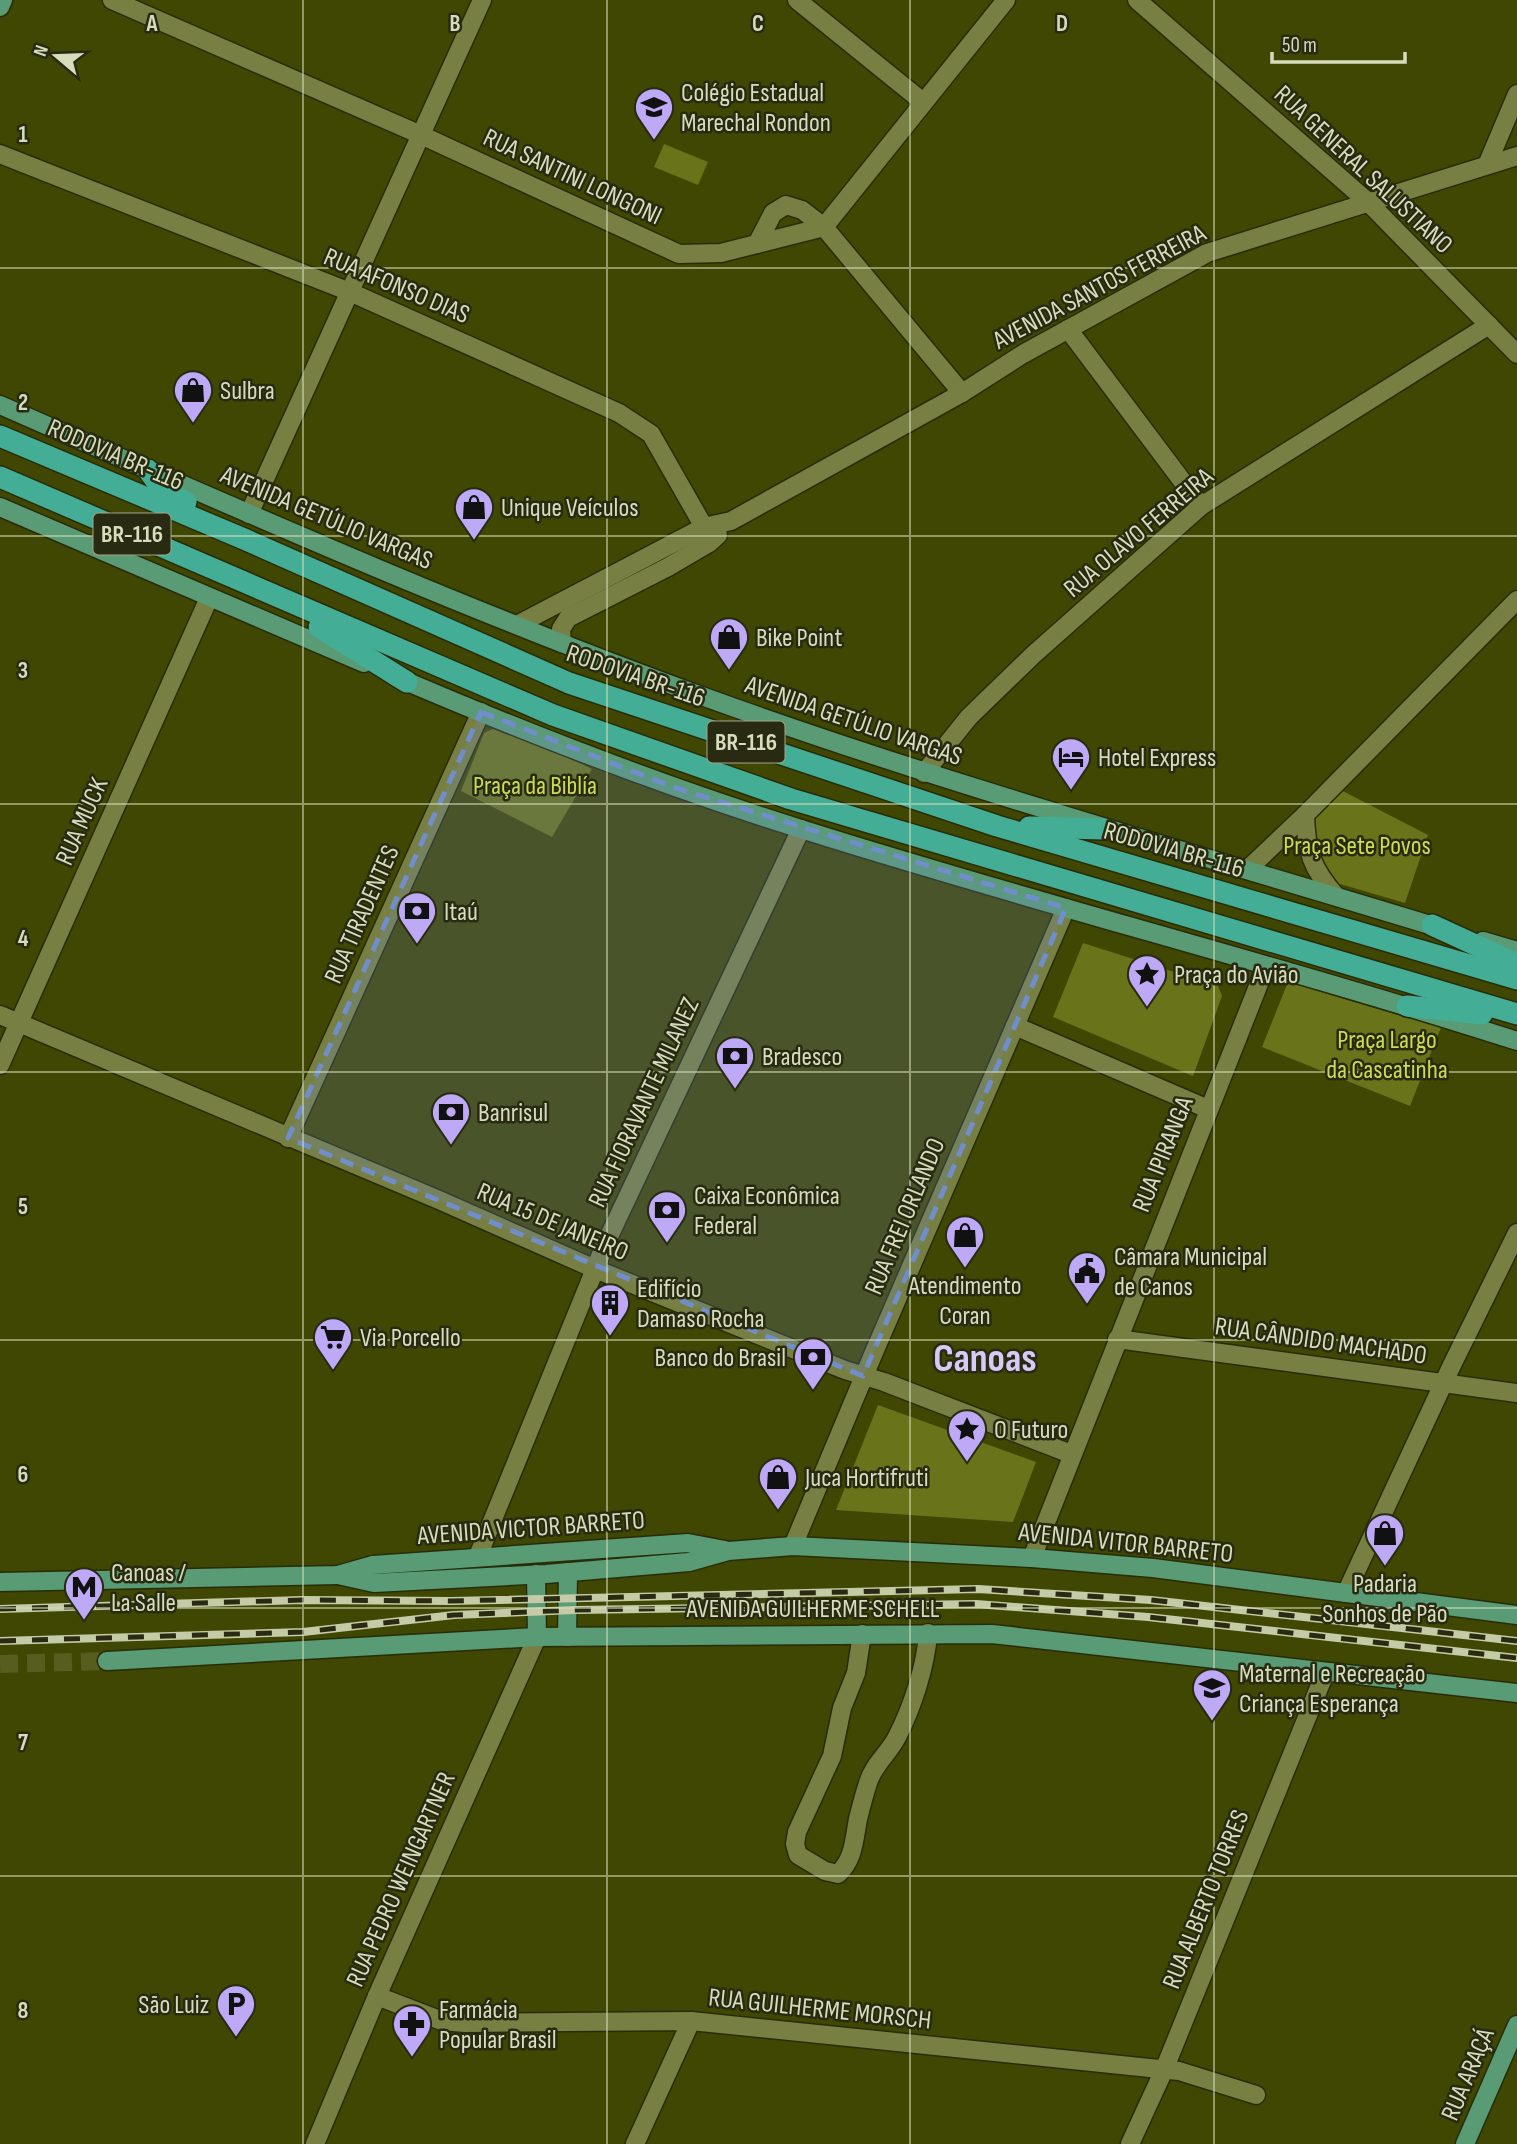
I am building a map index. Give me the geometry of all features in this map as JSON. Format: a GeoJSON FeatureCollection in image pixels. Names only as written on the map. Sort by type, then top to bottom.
{"type":"FeatureCollection","features":[{"type":"Feature","properties":{"kind":"highway","name":"RODOVIA BR-116"},"geometry":{"type":"LineString","coordinates":[[0,436],[244,539],[569,683],[997,826],[1517,979]]}},
{"type":"Feature","properties":{"kind":"highway","name":"BR-116"},"geometry":{"type":"LineString","coordinates":[[149,470],[162,489],[176,498],[552,660],[565,670],[569,683]]}},
{"type":"Feature","properties":{"kind":"highway","name":"BR-116"},"geometry":{"type":"LineString","coordinates":[[0,477],[553,715],[791,799],[1517,1016]]}},
{"type":"Feature","properties":{"kind":"highway","name":"BR-116"},"geometry":{"type":"LineString","coordinates":[[264,592],[407,682]]}},
{"type":"Feature","properties":{"kind":"highway"},"geometry":{"type":"LineString","coordinates":[[997,826],[1104,829]]}},
{"type":"Feature","properties":{"kind":"highway"},"geometry":{"type":"LineString","coordinates":[[1432,925],[1517,964]]}},
{"type":"Feature","properties":{"kind":"highway","name":"BR-116"},"geometry":{"type":"LineString","coordinates":[[1407,1006],[1517,1016]]}},
{"type":"Feature","properties":{"kind":"main road"},"geometry":{"type":"LineString","coordinates":[[0,7],[3,0]]}},
{"type":"Feature","properties":{"kind":"main road","name":"AVENIDA GETÚLIO VARGAS"},"geometry":{"type":"LineString","coordinates":[[0,405],[249,514],[517,625],[701,696],[923,773],[1517,951]]}},
{"type":"Feature","properties":{"kind":"main road"},"geometry":{"type":"LineString","coordinates":[[0,507],[407,682],[606,762],[801,830],[1407,1006],[1517,1041]]}},
{"type":"Feature","properties":{"kind":"main road","name":"AVENIDA VICTOR BARRETO"},"geometry":{"type":"LineString","coordinates":[[338,1575],[373,1565],[688,1543],[728,1551]]}},
{"type":"Feature","properties":{"kind":"main road","name":"AVENIDA VITOR BARRETO"},"geometry":{"type":"LineString","coordinates":[[728,1551],[793,1546],[1032,1558],[1153,1568],[1517,1615]]}},
{"type":"Feature","properties":{"kind":"main road"},"geometry":{"type":"LineString","coordinates":[[0,1582],[338,1575],[374,1583],[689,1562],[728,1551]]}},
{"type":"Feature","properties":{"kind":"main road"},"geometry":{"type":"LineString","coordinates":[[567,1637],[568,1572]]}},
{"type":"Feature","properties":{"kind":"main road"},"geometry":{"type":"LineString","coordinates":[[536,1574],[537,1637]]}},
{"type":"Feature","properties":{"kind":"main road","name":"AVENIDA GUILHERME SCHELL"},"geometry":{"type":"LineString","coordinates":[[107,1661],[537,1637],[992,1634],[1517,1693]]}},
{"type":"Feature","properties":{"kind":"main road","name":"RUA ARAÇÁ"},"geometry":{"type":"LineString","coordinates":[[1465,2144],[1517,2025]]}},
{"type":"Feature","properties":{"kind":"street","name":"RUA SANTINI LONGONI"},"geometry":{"type":"LineString","coordinates":[[112,0],[421,135],[679,254],[721,253],[824,227]]}},
{"type":"Feature","properties":{"kind":"street"},"geometry":{"type":"LineString","coordinates":[[249,514],[482,0]]}},
{"type":"Feature","properties":{"kind":"street"},"geometry":{"type":"LineString","coordinates":[[797,0],[923,102]]}},
{"type":"Feature","properties":{"kind":"street"},"geometry":{"type":"LineString","coordinates":[[824,227],[1006,0]]}},
{"type":"Feature","properties":{"kind":"street","name":"RUA GENERAL SALUSTIANO"},"geometry":{"type":"LineString","coordinates":[[1137,0],[1368,202],[1517,354]]}},
{"type":"Feature","properties":{"kind":"street"},"geometry":{"type":"LineString","coordinates":[[1487,165],[1517,94]]}},
{"type":"Feature","properties":{"kind":"street","name":"RUA AFONSO DIAS"},"geometry":{"type":"LineString","coordinates":[[0,154],[350,292],[619,413],[651,434],[707,535]]}},
{"type":"Feature","properties":{"kind":"street","name":"AVENIDA SANTOS FERREIRA"},"geometry":{"type":"LineString","coordinates":[[562,643],[561,629],[568,618],[731,521],[1207,253],[1517,156]]}},
{"type":"Feature","properties":{"kind":"street"},"geometry":{"type":"LineString","coordinates":[[757,244],[773,213],[786,205],[802,210],[824,227],[962,393]]}},
{"type":"Feature","properties":{"kind":"street","name":"RUA OLAVO FERREIRA"},"geometry":{"type":"LineString","coordinates":[[923,773],[969,717],[1033,655],[1201,506],[1489,325]]}},
{"type":"Feature","properties":{"kind":"street"},"geometry":{"type":"LineString","coordinates":[[1068,329],[1201,506]]}},
{"type":"Feature","properties":{"kind":"street","name":"AVENIDA SANTOS FERREIRA"},"geometry":{"type":"LineString","coordinates":[[517,625],[707,535]]}},
{"type":"Feature","properties":{"kind":"street","name":"RUA MUCK"},"geometry":{"type":"LineString","coordinates":[[0,1065],[209,598]]}},
{"type":"Feature","properties":{"kind":"street"},"geometry":{"type":"LineString","coordinates":[[1247,870],[1305,815],[1517,600]]}},
{"type":"Feature","properties":{"kind":"street","name":"RUA TIRADENTES"},"geometry":{"type":"LineString","coordinates":[[288,1138],[481,712]]}},
{"type":"Feature","properties":{"kind":"street"},"geometry":{"type":"LineString","coordinates":[[1305,815],[1306,837],[1315,870],[1336,896]]}},
{"type":"Feature","properties":{"kind":"street","name":"RUA FIORAVANTE MILANEZ"},"geometry":{"type":"LineString","coordinates":[[478,1556],[595,1269],[801,830]]}},
{"type":"Feature","properties":{"kind":"street","name":"RUA FREI ORLANDO"},"geometry":{"type":"LineString","coordinates":[[793,1546],[863,1376],[1066,908]]}},
{"type":"Feature","properties":{"kind":"street","name":"RUA IPIRANGA"},"geometry":{"type":"LineString","coordinates":[[1032,1558],[1266,965]]}},
{"type":"Feature","properties":{"kind":"street","name":"RUA 15 DE JANEIRO"},"geometry":{"type":"LineString","coordinates":[[0,1014],[595,1269],[863,1376],[1071,1454]]}},
{"type":"Feature","properties":{"kind":"street"},"geometry":{"type":"LineString","coordinates":[[1015,1026],[1208,1109]]}},
{"type":"Feature","properties":{"kind":"street"},"geometry":{"type":"LineString","coordinates":[[1346,1593],[1443,1383],[1517,1233]]}},
{"type":"Feature","properties":{"kind":"street","name":"RUA CÂNDIDO MACHADO"},"geometry":{"type":"LineString","coordinates":[[1117,1339],[1517,1393]]}},
{"type":"Feature","properties":{"kind":"street"},"geometry":{"type":"LineString","coordinates":[[862,1634],[856,1673],[842,1708],[832,1756],[797,1832],[795,1844],[798,1854],[825,1871],[838,1874],[845,1867],[855,1846],[858,1821],[869,1778],[896,1738],[911,1700],[927,1653],[928,1633]]}},
{"type":"Feature","properties":{"kind":"street","name":"RUA PEDRO WEINGARTNER"},"geometry":{"type":"LineString","coordinates":[[315,2144],[377,1996],[537,1637]]}},
{"type":"Feature","properties":{"kind":"street","name":"RUA ALBERTO TORRES"},"geometry":{"type":"LineString","coordinates":[[1130,2144],[1164,2070],[1325,1673]]}},
{"type":"Feature","properties":{"kind":"street","name":"RUA GUILHERME MORSCH"},"geometry":{"type":"LineString","coordinates":[[377,1996],[442,2021],[691,2021],[1179,2071],[1256,2095]]}},
{"type":"Feature","properties":{"kind":"street"},"geometry":{"type":"LineString","coordinates":[[635,2144],[691,2021]]}},
{"type":"Feature","properties":{"kind":"highlighted area"},"geometry":{"type":"Polygon","coordinates":[[[481,712],[676,788],[1066,908],[863,1376],[288,1138],[481,712]]]}},
{"type":"Feature","properties":{"kind":"green space"},"geometry":{"type":"Polygon","coordinates":[[[664,144],[708,162],[698,185],[654,167],[664,144]]]}},
{"type":"Feature","properties":{"kind":"green space","name":"Praça da Biblía"},"geometry":{"type":"Polygon","coordinates":[[[495,728],[526,737],[592,769],[552,837],[461,791],[484,733],[495,728]]]}},
{"type":"Feature","properties":{"kind":"green space","name":"Praça Sete Povos"},"geometry":{"type":"Polygon","coordinates":[[[1337,788],[1428,835],[1405,903],[1333,882],[1320,867],[1310,818],[1337,788]]]}},
{"type":"Feature","properties":{"kind":"green space"},"geometry":{"type":"Polygon","coordinates":[[[1083,943],[1218,986],[1222,996],[1193,1076],[1053,1017],[1083,943]]]}},
{"type":"Feature","properties":{"kind":"green space","name":"Praça Largo da Cascatinha"},"geometry":{"type":"Polygon","coordinates":[[[1288,982],[1398,1015],[1411,1013],[1442,1025],[1410,1106],[1262,1047],[1288,982]]]}},
{"type":"Feature","properties":{"kind":"green space"},"geometry":{"type":"Polygon","coordinates":[[[878,1405],[1036,1462],[1013,1522],[836,1510],[878,1405]]]}},
{"type":"Feature","properties":{"kind":"tunnel"},"geometry":{"type":"LineString","coordinates":[[0,1664],[107,1661]]}},
{"type":"Feature","properties":{"kind":"railway"},"geometry":{"type":"LineString","coordinates":[[0,1609],[302,1600],[452,1601],[978,1589],[1151,1600],[1517,1641]]}},
{"type":"Feature","properties":{"kind":"railway"},"geometry":{"type":"LineString","coordinates":[[0,1641],[303,1632],[454,1615],[575,1610],[976,1604],[1148,1617],[1517,1658]]}},
{"type":"Feature","properties":{"kind":"place","name":"Colégio Estadual Marechal Rondon"},"geometry":{"type":"Point","coordinates":[654,141]}},
{"type":"Feature","properties":{"kind":"place","name":"Sulbra"},"geometry":{"type":"Point","coordinates":[193,424]}},
{"type":"Feature","properties":{"kind":"place","name":"Unique Veículos"},"geometry":{"type":"Point","coordinates":[474,541]}},
{"type":"Feature","properties":{"kind":"place","name":"Bike Point"},"geometry":{"type":"Point","coordinates":[729,671]}},
{"type":"Feature","properties":{"kind":"place","name":"Hotel Express"},"geometry":{"type":"Point","coordinates":[1071,791]}},
{"type":"Feature","properties":{"kind":"place","name":"Itaú"},"geometry":{"type":"Point","coordinates":[417,945]}},
{"type":"Feature","properties":{"kind":"place","name":"Praça do Avião"},"geometry":{"type":"Point","coordinates":[1147,1008]}},
{"type":"Feature","properties":{"kind":"place","name":"Bradesco"},"geometry":{"type":"Point","coordinates":[735,1090]}},
{"type":"Feature","properties":{"kind":"place","name":"Banrisul"},"geometry":{"type":"Point","coordinates":[451,1146]}},
{"type":"Feature","properties":{"kind":"place","name":"Caixa Econômica Federal"},"geometry":{"type":"Point","coordinates":[667,1244]}},
{"type":"Feature","properties":{"kind":"place","name":"Atendimento Coran"},"geometry":{"type":"Point","coordinates":[965,1269]}},
{"type":"Feature","properties":{"kind":"place","name":"Câmara Municipal de Canos"},"geometry":{"type":"Point","coordinates":[1087,1305]}},
{"type":"Feature","properties":{"kind":"place","name":"Edifício Damaso Rocha"},"geometry":{"type":"Point","coordinates":[610,1337]}},
{"type":"Feature","properties":{"kind":"place","name":"Via Porcello"},"geometry":{"type":"Point","coordinates":[333,1371]}},
{"type":"Feature","properties":{"kind":"place","name":"Banco do Brasil"},"geometry":{"type":"Point","coordinates":[813,1391]}},
{"type":"Feature","properties":{"kind":"place","name":"O Futuro"},"geometry":{"type":"Point","coordinates":[967,1463]}},
{"type":"Feature","properties":{"kind":"place","name":"Juca Hortifruti"},"geometry":{"type":"Point","coordinates":[778,1511]}},
{"type":"Feature","properties":{"kind":"place","name":"Padaria Sonhos de Pão"},"geometry":{"type":"Point","coordinates":[1385,1567]}},
{"type":"Feature","properties":{"kind":"place","name":"Canoas / La Salle"},"geometry":{"type":"Point","coordinates":[84,1621]}},
{"type":"Feature","properties":{"kind":"place","name":"Maternal e Recreação Criança Esperança"},"geometry":{"type":"Point","coordinates":[1212,1722]}},
{"type":"Feature","properties":{"kind":"place","name":"São Luiz"},"geometry":{"type":"Point","coordinates":[236,2038]}},
{"type":"Feature","properties":{"kind":"place","name":"Farmácia Popular Brasil"},"geometry":{"type":"Point","coordinates":[412,2058]}},
{"type":"Feature","properties":{"kind":"district","name":"Canoas"},"geometry":{"type":"Point","coordinates":[985,1357]}}]}
